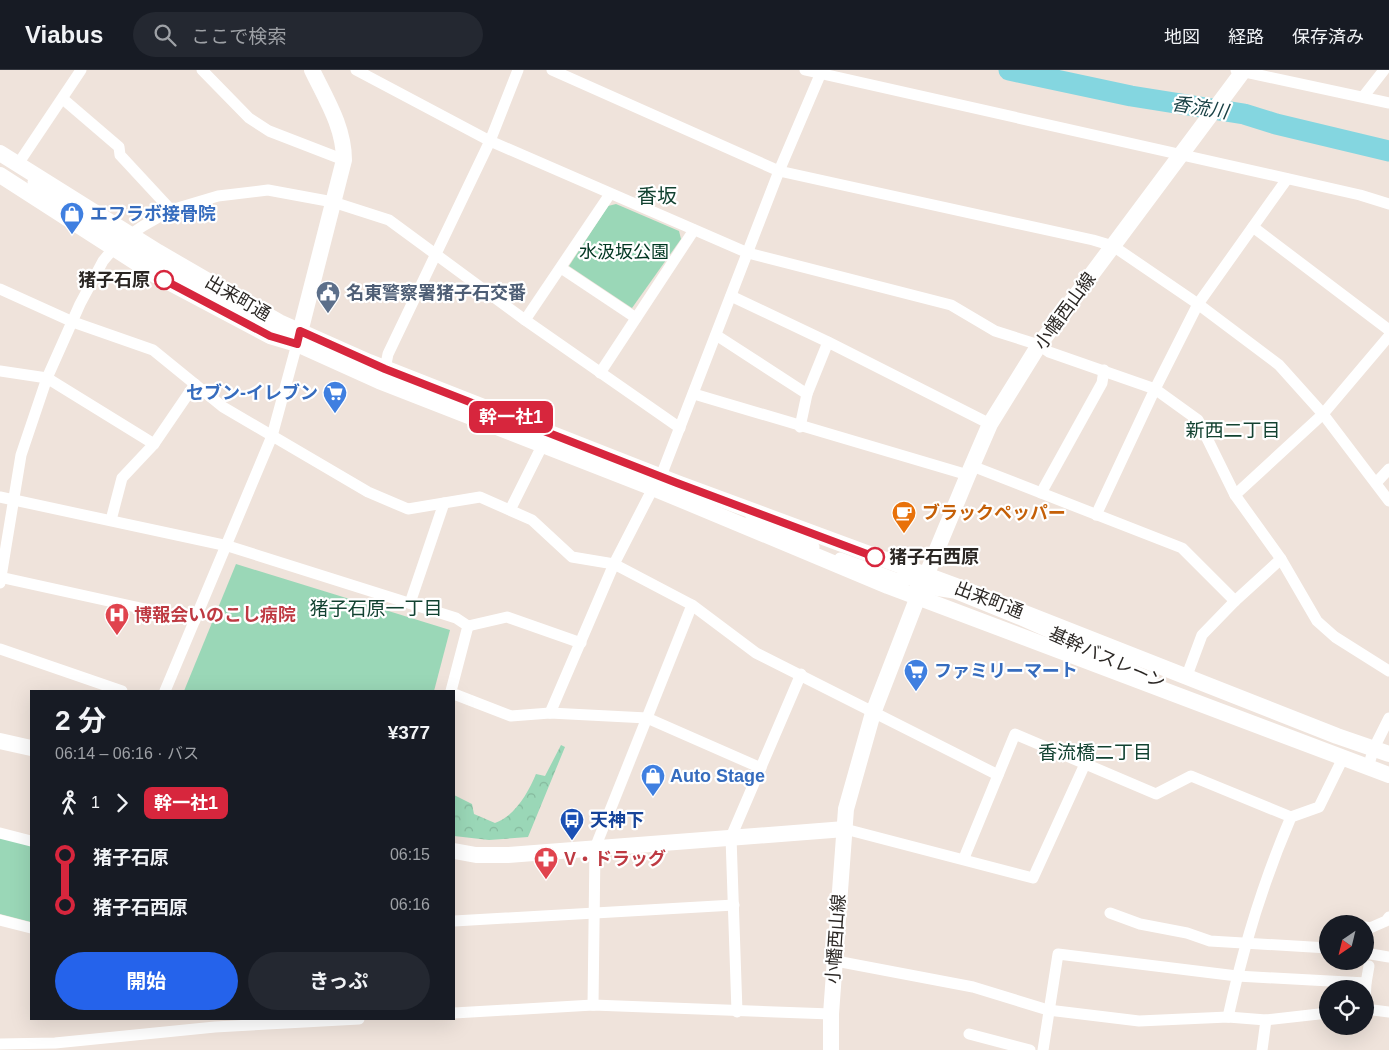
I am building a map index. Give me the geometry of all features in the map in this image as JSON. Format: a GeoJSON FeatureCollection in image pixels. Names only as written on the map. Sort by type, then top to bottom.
{"type":"FeatureCollection","features":[{"type":"Feature","properties":{"kind":"main road"},"geometry":{"type":"LineString","coordinates":[[299,338],[344,160],[344,144],[338,124],[312,70]]}},
{"type":"Feature","properties":{"kind":"main road","name":"小幡西山線"},"geometry":{"type":"LineString","coordinates":[[831,1050],[831,1014],[846,809],[873,713],[970,470],[990,424],[1039,345],[1240,73]]}},
{"type":"Feature","properties":{"kind":"main road","name":"出来町通"},"geometry":{"type":"LineString","coordinates":[[0,153],[18,164],[122,241],[157,276],[261,331],[299,338],[385,369],[656,482],[888,586],[956,586],[1186,678],[1336,736],[1382,751]]}},
{"type":"Feature","properties":{"kind":"main road","name":"出来町通"},"geometry":{"type":"LineString","coordinates":[[0,175],[85,231],[158,252],[279,322],[299,338],[379,381],[542,446],[656,482],[677,483],[1209,706],[1389,775]]}},
{"type":"Feature","properties":{"kind":"main road"},"geometry":{"type":"LineString","coordinates":[[0,741],[30,748]]}},
{"type":"Feature","properties":{"kind":"main road"},"geometry":{"type":"LineString","coordinates":[[455,851],[476,855],[508,855],[845,829]]}},
{"type":"Feature","properties":{"kind":"street"},"geometry":{"type":"LineString","coordinates":[[18,164],[81,70]]}},
{"type":"Feature","properties":{"kind":"street"},"geometry":{"type":"LineString","coordinates":[[202,70],[249,118],[269,131],[344,160]]}},
{"type":"Feature","properties":{"kind":"street"},"geometry":{"type":"LineString","coordinates":[[356,70],[490,141],[748,254],[951,305],[995,331],[1039,345],[1049,352],[1155,389],[1198,420],[1235,494],[1280,560],[1317,621],[1335,637],[1389,671]]}},
{"type":"Feature","properties":{"kind":"street"},"geometry":{"type":"LineString","coordinates":[[385,369],[388,354],[490,141],[518,70]]}},
{"type":"Feature","properties":{"kind":"street"},"geometry":{"type":"LineString","coordinates":[[552,70],[779,171],[1113,246],[1198,304],[1279,365],[1323,414],[1389,501]]}},
{"type":"Feature","properties":{"kind":"street"},"geometry":{"type":"LineString","coordinates":[[805,70],[820,75],[1360,195],[1389,204]]}},
{"type":"Feature","properties":{"kind":"street"},"geometry":{"type":"LineString","coordinates":[[1363,97],[1384,70]]}},
{"type":"Feature","properties":{"kind":"street"},"geometry":{"type":"LineString","coordinates":[[1240,73],[1389,103]]}},
{"type":"Feature","properties":{"kind":"street"},"geometry":{"type":"LineString","coordinates":[[550,713],[614,564],[656,482],[680,428],[779,171],[820,75]]}},
{"type":"Feature","properties":{"kind":"street"},"geometry":{"type":"LineString","coordinates":[[63,99],[119,147],[120,155],[171,210]]}},
{"type":"Feature","properties":{"kind":"street"},"geometry":{"type":"LineString","coordinates":[[0,157],[91,222],[122,241]]}},
{"type":"Feature","properties":{"kind":"street"},"geometry":{"type":"LineString","coordinates":[[1096,515],[1155,389],[1198,304],[1288,180]]}},
{"type":"Feature","properties":{"kind":"street"},"geometry":{"type":"LineString","coordinates":[[0,583],[21,455],[47,378],[72,322],[103,261],[122,241],[171,210],[218,196],[268,190],[333,202],[389,220],[434,255],[680,428]]}},
{"type":"Feature","properties":{"kind":"street"},"geometry":{"type":"LineString","coordinates":[[525,320],[610,194]]}},
{"type":"Feature","properties":{"kind":"street"},"geometry":{"type":"LineString","coordinates":[[1253,227],[1389,330]]}},
{"type":"Feature","properties":{"kind":"street"},"geometry":{"type":"LineString","coordinates":[[600,373],[694,230]]}},
{"type":"Feature","properties":{"kind":"street"},"geometry":{"type":"LineString","coordinates":[[561,268],[636,318]]}},
{"type":"Feature","properties":{"kind":"street"},"geometry":{"type":"LineString","coordinates":[[0,289],[72,322],[153,350],[223,407],[368,492],[408,509],[480,498],[532,520],[572,557],[614,564],[692,604],[756,653],[801,674],[873,713],[998,775]]}},
{"type":"Feature","properties":{"kind":"street"},"geometry":{"type":"LineString","coordinates":[[731,296],[828,342],[990,424]]}},
{"type":"Feature","properties":{"kind":"street"},"geometry":{"type":"LineString","coordinates":[[716,335],[807,394]]}},
{"type":"Feature","properties":{"kind":"street"},"geometry":{"type":"LineString","coordinates":[[1235,494],[1323,414],[1389,336]]}},
{"type":"Feature","properties":{"kind":"street"},"geometry":{"type":"LineString","coordinates":[[165,690],[228,546],[272,436],[299,338]]}},
{"type":"Feature","properties":{"kind":"street"},"geometry":{"type":"LineString","coordinates":[[800,427],[807,394],[828,342]]}},
{"type":"Feature","properties":{"kind":"street"},"geometry":{"type":"LineString","coordinates":[[1041,493],[1102,383],[1104,370]]}},
{"type":"Feature","properties":{"kind":"street"},"geometry":{"type":"LineString","coordinates":[[0,371],[47,378],[154,444]]}},
{"type":"Feature","properties":{"kind":"street"},"geometry":{"type":"LineString","coordinates":[[111,520],[122,478],[154,444],[196,384]]}},
{"type":"Feature","properties":{"kind":"street"},"geometry":{"type":"LineString","coordinates":[[694,394],[800,427],[970,470],[1041,493],[1182,548],[1235,601]]}},
{"type":"Feature","properties":{"kind":"street"},"geometry":{"type":"LineString","coordinates":[[510,510],[542,446]]}},
{"type":"Feature","properties":{"kind":"street"},"geometry":{"type":"LineString","coordinates":[[1376,483],[1389,469]]}},
{"type":"Feature","properties":{"kind":"street"},"geometry":{"type":"LineString","coordinates":[[0,497],[228,546],[456,618],[468,626],[508,617],[581,643]]}},
{"type":"Feature","properties":{"kind":"street"},"geometry":{"type":"LineString","coordinates":[[410,603],[444,503]]}},
{"type":"Feature","properties":{"kind":"street"},"geometry":{"type":"LineString","coordinates":[[1186,678],[1202,635],[1235,601],[1280,560]]}},
{"type":"Feature","properties":{"kind":"street"},"geometry":{"type":"LineString","coordinates":[[0,577],[195,620]]}},
{"type":"Feature","properties":{"kind":"street"},"geometry":{"type":"LineString","coordinates":[[593,1006],[595,848],[692,604]]}},
{"type":"Feature","properties":{"kind":"street"},"geometry":{"type":"LineString","coordinates":[[453,690],[468,626]]}},
{"type":"Feature","properties":{"kind":"street"},"geometry":{"type":"LineString","coordinates":[[0,649],[119,690]]}},
{"type":"Feature","properties":{"kind":"street"},"geometry":{"type":"LineString","coordinates":[[737,1012],[731,837],[801,674]]}},
{"type":"Feature","properties":{"kind":"street"},"geometry":{"type":"LineString","coordinates":[[455,693],[511,716],[550,713],[647,718],[761,768]]}},
{"type":"Feature","properties":{"kind":"street"},"geometry":{"type":"LineString","coordinates":[[1368,767],[1382,751],[1389,718]]}},
{"type":"Feature","properties":{"kind":"street"},"geometry":{"type":"LineString","coordinates":[[964,858],[1015,734],[1156,794],[1191,776],[1291,817],[1319,807],[1343,758]]}},
{"type":"Feature","properties":{"kind":"street"},"geometry":{"type":"LineString","coordinates":[[845,829],[964,858],[1033,878],[1085,764]]}},
{"type":"Feature","properties":{"kind":"street"},"geometry":{"type":"LineString","coordinates":[[1228,1017],[1246,943],[1269,870],[1291,817]]}},
{"type":"Feature","properties":{"kind":"street"},"geometry":{"type":"LineString","coordinates":[[0,833],[30,841]]}},
{"type":"Feature","properties":{"kind":"street"},"geometry":{"type":"LineString","coordinates":[[455,922],[734,905]]}},
{"type":"Feature","properties":{"kind":"street"},"geometry":{"type":"LineString","coordinates":[[1110,913],[1159,930],[1187,933],[1210,941],[1319,947]]}},
{"type":"Feature","properties":{"kind":"street"},"geometry":{"type":"LineString","coordinates":[[1374,926],[1386,922],[1389,917]]}},
{"type":"Feature","properties":{"kind":"street"},"geometry":{"type":"LineString","coordinates":[[0,920],[30,928]]}},
{"type":"Feature","properties":{"kind":"street"},"geometry":{"type":"LineString","coordinates":[[1043,1050],[1058,954],[1237,976],[1319,980]]}},
{"type":"Feature","properties":{"kind":"street"},"geometry":{"type":"LineString","coordinates":[[1374,954],[1389,957]]}},
{"type":"Feature","properties":{"kind":"street"},"geometry":{"type":"LineString","coordinates":[[836,962],[973,987],[1048,1010],[1139,1021],[1228,1017],[1266,1020],[1319,1014]]}},
{"type":"Feature","properties":{"kind":"street"},"geometry":{"type":"LineString","coordinates":[[455,1013],[593,1006],[831,1014]]}},
{"type":"Feature","properties":{"kind":"street"},"geometry":{"type":"LineString","coordinates":[[1374,1010],[1389,1012]]}},
{"type":"Feature","properties":{"kind":"street"},"geometry":{"type":"LineString","coordinates":[[0,1044],[54,1046],[216,1023],[323,1020]]}},
{"type":"Feature","properties":{"kind":"street"},"geometry":{"type":"LineString","coordinates":[[1262,1050],[1266,1020]]}},
{"type":"Feature","properties":{"kind":"street"},"geometry":{"type":"LineString","coordinates":[[969,1034],[1030,1050]]}},
{"type":"Feature","properties":{"kind":"green space","name":"水汲坂公園"},"geometry":{"type":"Polygon","coordinates":[[[616,204],[679,231],[681,239],[632,308],[569,266],[608,206],[616,204]]]}},
{"type":"Feature","properties":{"kind":"green space"},"geometry":{"type":"Polygon","coordinates":[[[236,564],[450,630],[434,690],[184,690],[236,564]]]}},
{"type":"Feature","properties":{"kind":"green space"},"geometry":{"type":"Polygon","coordinates":[[[561,745],[565,747],[528,837],[489,840],[455,836],[455,796],[472,804],[474,814],[495,823],[502,820],[515,809],[529,789],[536,774],[545,776],[561,745]]]}},
{"type":"Feature","properties":{"kind":"green space"},"geometry":{"type":"Polygon","coordinates":[[[0,838],[30,845],[30,922],[0,914],[0,838]]]}},
{"type":"Feature","properties":{"kind":"waterway","name":"香流川"},"geometry":{"type":"LineString","coordinates":[[1009,70],[1131,96],[1244,114],[1276,124],[1389,151]]}},
{"type":"Feature","properties":{"kind":"bus line","name":"幹一社1"},"geometry":{"type":"LineString","coordinates":[[164,280],[270,336],[297,344],[300,331],[385,369],[677,483],[875,557]]}},
{"type":"Feature","properties":{"kind":"place","name":"エフラボ接骨院"},"geometry":{"type":"Point","coordinates":[72,235]}},
{"type":"Feature","properties":{"kind":"place","name":"猪子石原"},"geometry":{"type":"Point","coordinates":[164,280]}},
{"type":"Feature","properties":{"kind":"place","name":"名東警察署猪子石交番"},"geometry":{"type":"Point","coordinates":[328,314]}},
{"type":"Feature","properties":{"kind":"place","name":"セブン-イレブン"},"geometry":{"type":"Point","coordinates":[335,414]}},
{"type":"Feature","properties":{"kind":"place","name":"ブラックペッパー"},"geometry":{"type":"Point","coordinates":[904,534]}},
{"type":"Feature","properties":{"kind":"place","name":"猪子石西原"},"geometry":{"type":"Point","coordinates":[875,557]}},
{"type":"Feature","properties":{"kind":"place","name":"博報会いのこし病院"},"geometry":{"type":"Point","coordinates":[117,636]}},
{"type":"Feature","properties":{"kind":"place","name":"ファミリーマート"},"geometry":{"type":"Point","coordinates":[916,692]}},
{"type":"Feature","properties":{"kind":"place","name":"Auto Stage"},"geometry":{"type":"Point","coordinates":[653,797]}},
{"type":"Feature","properties":{"kind":"place","name":"天神下"},"geometry":{"type":"Point","coordinates":[572,841]}},
{"type":"Feature","properties":{"kind":"place","name":"V・ドラッグ"},"geometry":{"type":"Point","coordinates":[546,880]}},
{"type":"Feature","properties":{"kind":"district","name":"香坂"},"geometry":{"type":"Point","coordinates":[657,196]}},
{"type":"Feature","properties":{"kind":"district","name":"新西二丁目"},"geometry":{"type":"Point","coordinates":[1233,430]}},
{"type":"Feature","properties":{"kind":"district","name":"猪子石原一丁目"},"geometry":{"type":"Point","coordinates":[376,608]}},
{"type":"Feature","properties":{"kind":"district","name":"香流橋二丁目"},"geometry":{"type":"Point","coordinates":[1095,752]}}]}
